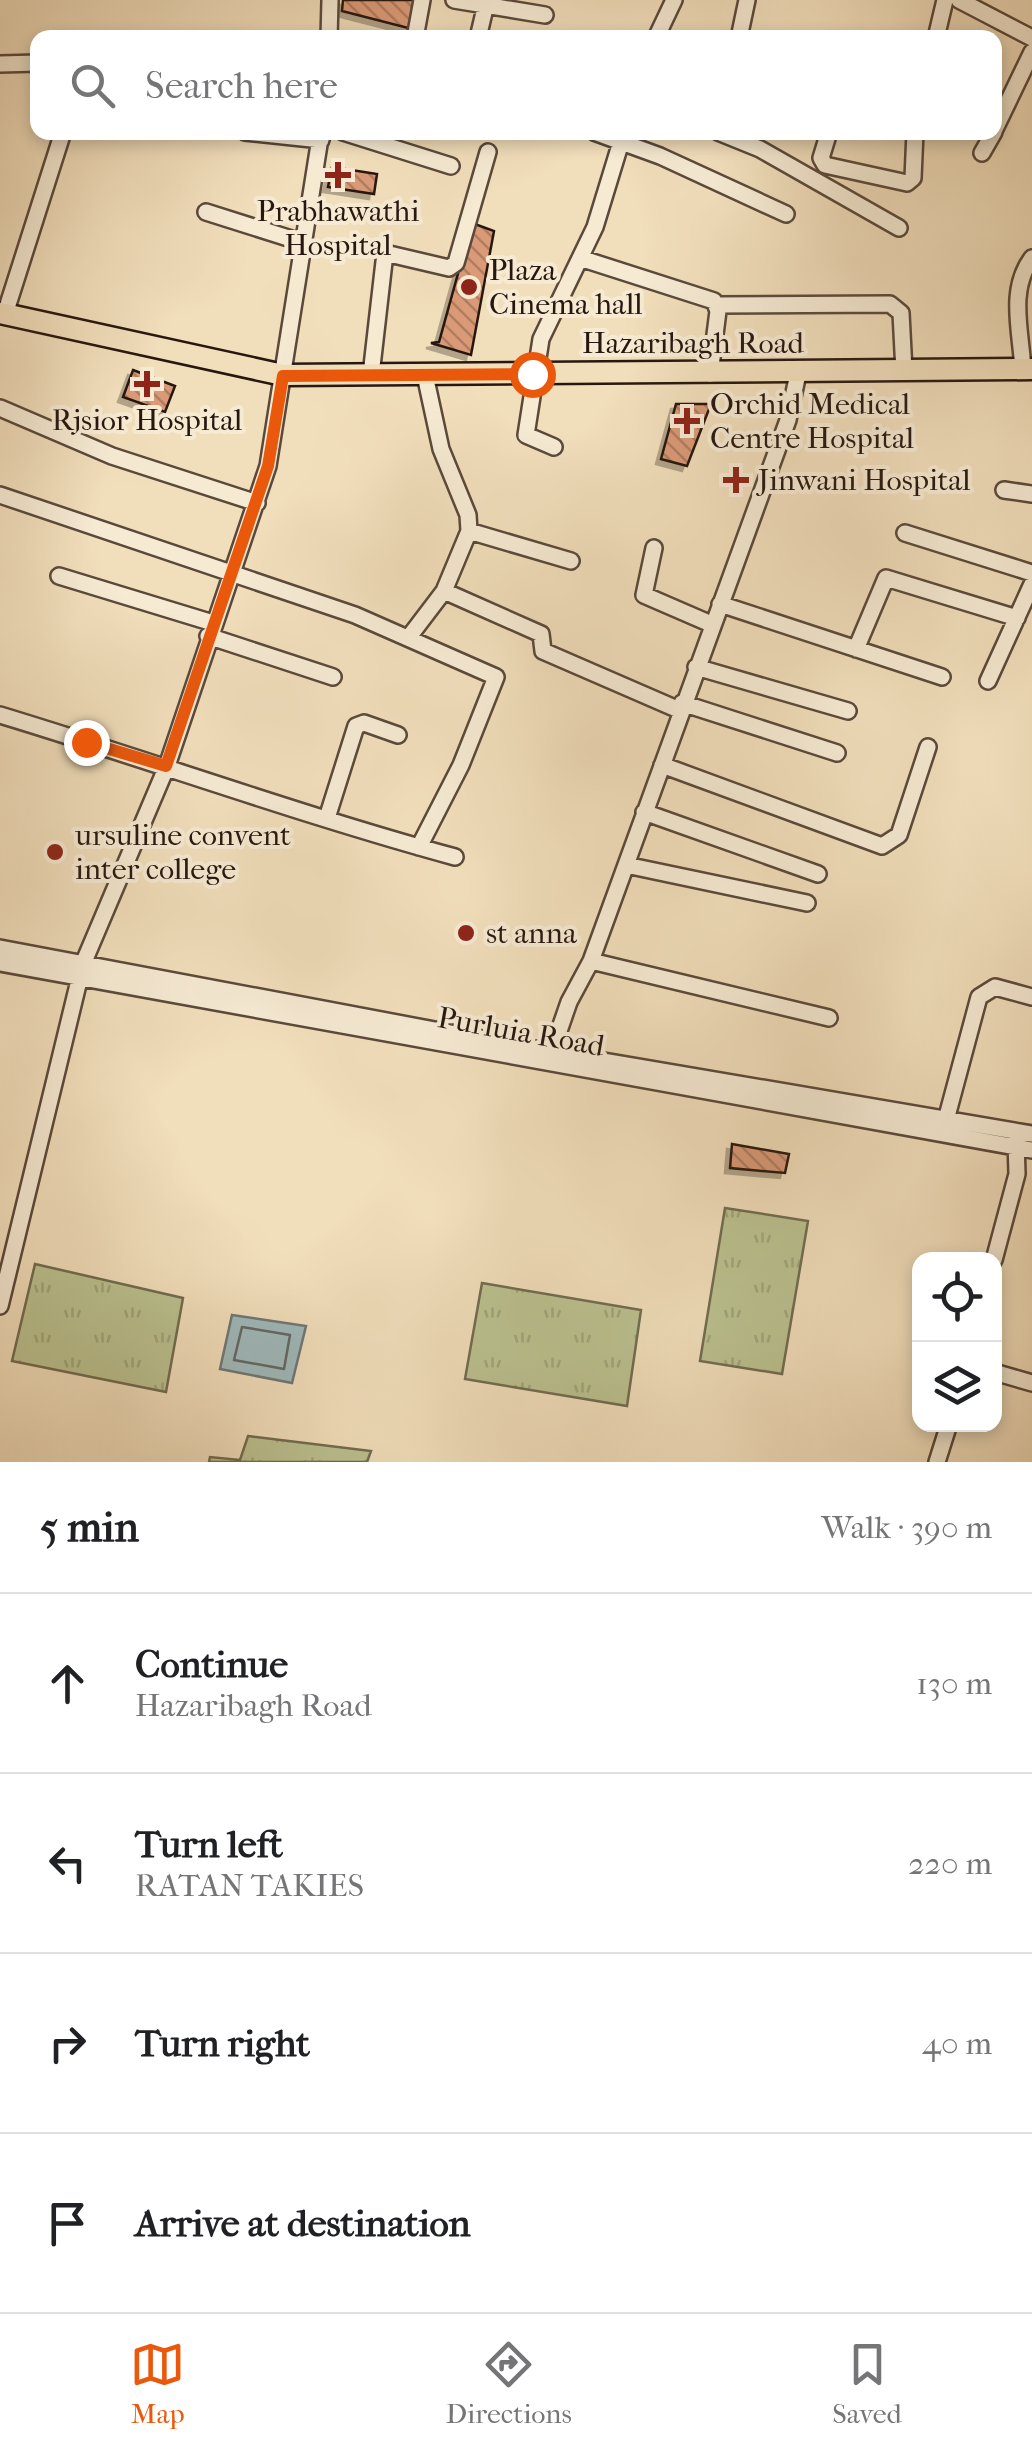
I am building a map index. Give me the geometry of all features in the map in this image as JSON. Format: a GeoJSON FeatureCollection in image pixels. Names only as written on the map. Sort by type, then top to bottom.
{"type":"FeatureCollection","features":[{"type":"Feature","properties":{"kind":"main road","name":"Hazaribagh Road"},"geometry":{"type":"LineString","coordinates":[[2,314],[283,376],[1027,370]]}},
{"type":"Feature","properties":{"kind":"street"},"geometry":{"type":"LineString","coordinates":[[329,30],[330,0]]}},
{"type":"Feature","properties":{"kind":"street"},"geometry":{"type":"LineString","coordinates":[[416,30],[422,0]]}},
{"type":"Feature","properties":{"kind":"street"},"geometry":{"type":"LineString","coordinates":[[454,0],[544,15]]}},
{"type":"Feature","properties":{"kind":"street"},"geometry":{"type":"LineString","coordinates":[[659,30],[674,0]]}},
{"type":"Feature","properties":{"kind":"street"},"geometry":{"type":"LineString","coordinates":[[741,30],[747,0]]}},
{"type":"Feature","properties":{"kind":"street"},"geometry":{"type":"LineString","coordinates":[[938,30],[945,0]]}},
{"type":"Feature","properties":{"kind":"street"},"geometry":{"type":"LineString","coordinates":[[959,0],[1032,38]]}},
{"type":"Feature","properties":{"kind":"street"},"geometry":{"type":"LineString","coordinates":[[480,30],[486,4]]}},
{"type":"Feature","properties":{"kind":"street"},"geometry":{"type":"LineString","coordinates":[[1002,115],[1032,52]]}},
{"type":"Feature","properties":{"kind":"street"},"geometry":{"type":"LineString","coordinates":[[0,64],[30,63]]}},
{"type":"Feature","properties":{"kind":"street"},"geometry":{"type":"LineString","coordinates":[[2,314],[59,140]]}},
{"type":"Feature","properties":{"kind":"street"},"geometry":{"type":"LineString","coordinates":[[0,1306],[82,971],[166,766],[268,466],[320,140]]}},
{"type":"Feature","properties":{"kind":"street"},"geometry":{"type":"LineString","coordinates":[[368,140],[451,166]]}},
{"type":"Feature","properties":{"kind":"street"},"geometry":{"type":"LineString","coordinates":[[554,447],[526,435],[532,374],[541,339],[609,187],[621,140]]}},
{"type":"Feature","properties":{"kind":"street"},"geometry":{"type":"LineString","coordinates":[[630,140],[786,214]]}},
{"type":"Feature","properties":{"kind":"street"},"geometry":{"type":"LineString","coordinates":[[737,140],[899,228]]}},
{"type":"Feature","properties":{"kind":"street"},"geometry":{"type":"LineString","coordinates":[[826,140],[822,158],[826,165],[907,184],[913,178],[915,140]]}},
{"type":"Feature","properties":{"kind":"street"},"geometry":{"type":"LineString","coordinates":[[982,153],[989,140]]}},
{"type":"Feature","properties":{"kind":"street"},"geometry":{"type":"LineString","coordinates":[[371,375],[385,254],[450,268],[456,263],[488,152]]}},
{"type":"Feature","properties":{"kind":"street"},"geometry":{"type":"LineString","coordinates":[[206,212],[304,243]]}},
{"type":"Feature","properties":{"kind":"street"},"geometry":{"type":"LineString","coordinates":[[580,258],[717,305],[890,304],[901,313],[904,371]]}},
{"type":"Feature","properties":{"kind":"street"},"geometry":{"type":"LineString","coordinates":[[1027,370],[1015,292],[1021,272],[1032,258]]}},
{"type":"Feature","properties":{"kind":"street"},"geometry":{"type":"LineString","coordinates":[[710,374],[717,305]]}},
{"type":"Feature","properties":{"kind":"street"},"geometry":{"type":"LineString","coordinates":[[549,1058],[626,865],[680,706],[788,420],[798,374]]}},
{"type":"Feature","properties":{"kind":"street"},"geometry":{"type":"LineString","coordinates":[[408,637],[444,592],[469,531],[468,516],[441,449],[425,375]]}},
{"type":"Feature","properties":{"kind":"street"},"geometry":{"type":"LineString","coordinates":[[0,408],[112,456],[256,503]]}},
{"type":"Feature","properties":{"kind":"street"},"geometry":{"type":"LineString","coordinates":[[1004,490],[1032,494]]}},
{"type":"Feature","properties":{"kind":"street"},"geometry":{"type":"LineString","coordinates":[[0,495],[408,637],[496,677],[461,765],[419,847]]}},
{"type":"Feature","properties":{"kind":"street"},"geometry":{"type":"LineString","coordinates":[[469,531],[571,561]]}},
{"type":"Feature","properties":{"kind":"street"},"geometry":{"type":"LineString","coordinates":[[905,533],[1032,574]]}},
{"type":"Feature","properties":{"kind":"street"},"geometry":{"type":"LineString","coordinates":[[654,548],[644,595],[711,624]]}},
{"type":"Feature","properties":{"kind":"street"},"geometry":{"type":"LineString","coordinates":[[59,576],[211,629],[333,678]]}},
{"type":"Feature","properties":{"kind":"street"},"geometry":{"type":"LineString","coordinates":[[856,649],[886,578],[1017,618]]}},
{"type":"Feature","properties":{"kind":"street"},"geometry":{"type":"LineString","coordinates":[[988,681],[1032,584]]}},
{"type":"Feature","properties":{"kind":"street"},"geometry":{"type":"LineString","coordinates":[[444,592],[541,634],[544,652],[680,706],[837,753]]}},
{"type":"Feature","properties":{"kind":"street"},"geometry":{"type":"LineString","coordinates":[[720,604],[942,677]]}},
{"type":"Feature","properties":{"kind":"street"},"geometry":{"type":"LineString","coordinates":[[696,667],[848,711]]}},
{"type":"Feature","properties":{"kind":"street"},"geometry":{"type":"LineString","coordinates":[[0,714],[455,857]]}},
{"type":"Feature","properties":{"kind":"street"},"geometry":{"type":"LineString","coordinates":[[326,818],[356,726],[364,723],[398,736]]}},
{"type":"Feature","properties":{"kind":"street"},"geometry":{"type":"LineString","coordinates":[[662,765],[882,846],[892,844],[899,836],[928,748]]}},
{"type":"Feature","properties":{"kind":"street"},"geometry":{"type":"LineString","coordinates":[[644,812],[818,874]]}},
{"type":"Feature","properties":{"kind":"street"},"geometry":{"type":"LineString","coordinates":[[626,865],[807,903]]}},
{"type":"Feature","properties":{"kind":"street","name":"Purluia Road"},"geometry":{"type":"LineString","coordinates":[[0,948],[82,971]]}},
{"type":"Feature","properties":{"kind":"street"},"geometry":{"type":"LineString","coordinates":[[590,960],[828,1018]]}},
{"type":"Feature","properties":{"kind":"street","name":"Purluia Road"},"geometry":{"type":"LineString","coordinates":[[0,963],[82,971],[1024,1141]]}},
{"type":"Feature","properties":{"kind":"street"},"geometry":{"type":"LineString","coordinates":[[946,1120],[985,989],[995,986],[1032,997]]}},
{"type":"Feature","properties":{"kind":"street","name":"Purluia Road"},"geometry":{"type":"LineString","coordinates":[[549,1058],[946,1120],[1024,1141]]}},
{"type":"Feature","properties":{"kind":"street"},"geometry":{"type":"LineString","coordinates":[[996,1252],[1024,1141]]}},
{"type":"Feature","properties":{"kind":"street"},"geometry":{"type":"LineString","coordinates":[[1002,1374],[1032,1383]]}},
{"type":"Feature","properties":{"kind":"street"},"geometry":{"type":"LineString","coordinates":[[937,1462],[947,1432]]}},
{"type":"Feature","properties":{"kind":"green space"},"geometry":{"type":"Polygon","coordinates":[[[725,1208],[808,1221],[782,1374],[700,1361],[725,1208]]]}},
{"type":"Feature","properties":{"kind":"green space"},"geometry":{"type":"Polygon","coordinates":[[[35,1264],[183,1298],[166,1392],[12,1361],[35,1264]]]}},
{"type":"Feature","properties":{"kind":"green space"},"geometry":{"type":"Polygon","coordinates":[[[482,1283],[641,1310],[627,1406],[465,1379],[482,1283]]]}},
{"type":"Feature","properties":{"kind":"green space"},"geometry":{"type":"Polygon","coordinates":[[[248,1436],[371,1451],[367,1462],[209,1462],[210,1457],[240,1460],[248,1436]]]}},
{"type":"Feature","properties":{"kind":"water"},"geometry":{"type":"Polygon","coordinates":[[[232,1315],[306,1326],[292,1383],[220,1369],[232,1315]]]}},
{"type":"Feature","properties":{"kind":"building"},"geometry":{"type":"Polygon","coordinates":[[[343,0],[417,0],[412,29],[342,11],[343,0]]]}},
{"type":"Feature","properties":{"kind":"building"},"geometry":{"type":"Polygon","coordinates":[[[332,167],[377,174],[374,194],[328,187],[332,167]]]}},
{"type":"Feature","properties":{"kind":"building","name":"Plaza Cinema hall"},"geometry":{"type":"Polygon","coordinates":[[[472,223],[494,231],[471,355],[431,343],[439,342],[472,223]]]}},
{"type":"Feature","properties":{"kind":"building"},"geometry":{"type":"Polygon","coordinates":[[[133,370],[175,386],[165,412],[123,397],[133,370]]]}},
{"type":"Feature","properties":{"kind":"building"},"geometry":{"type":"Polygon","coordinates":[[[676,404],[711,404],[687,466],[661,459],[676,404]]]}},
{"type":"Feature","properties":{"kind":"building"},"geometry":{"type":"Polygon","coordinates":[[[732,1144],[789,1154],[785,1173],[730,1168],[732,1144]]]}},
{"type":"Feature","properties":{"kind":"place","name":"Prabhawathi Hospital"},"geometry":{"type":"Point","coordinates":[338,175]}},
{"type":"Feature","properties":{"kind":"place","name":"Plaza Cinema hall"},"geometry":{"type":"Point","coordinates":[469,287]}},
{"type":"Feature","properties":{"kind":"place","name":"Rjsior Hospital"},"geometry":{"type":"Point","coordinates":[147,384]}},
{"type":"Feature","properties":{"kind":"place","name":"Orchid Medical Centre Hospital"},"geometry":{"type":"Point","coordinates":[687,421]}},
{"type":"Feature","properties":{"kind":"place","name":"Jinwani Hospital"},"geometry":{"type":"Point","coordinates":[736,480]}},
{"type":"Feature","properties":{"kind":"place","name":"ursuline convent inter college"},"geometry":{"type":"Point","coordinates":[55,852]}},
{"type":"Feature","properties":{"kind":"place","name":"st anna"},"geometry":{"type":"Point","coordinates":[466,933]}},
{"type":"Feature","properties":{"kind":"route"},"geometry":{"type":"LineString","coordinates":[[86,742],[166,766],[208,636],[251,523],[268,466],[283,376],[532,374]]}}]}
